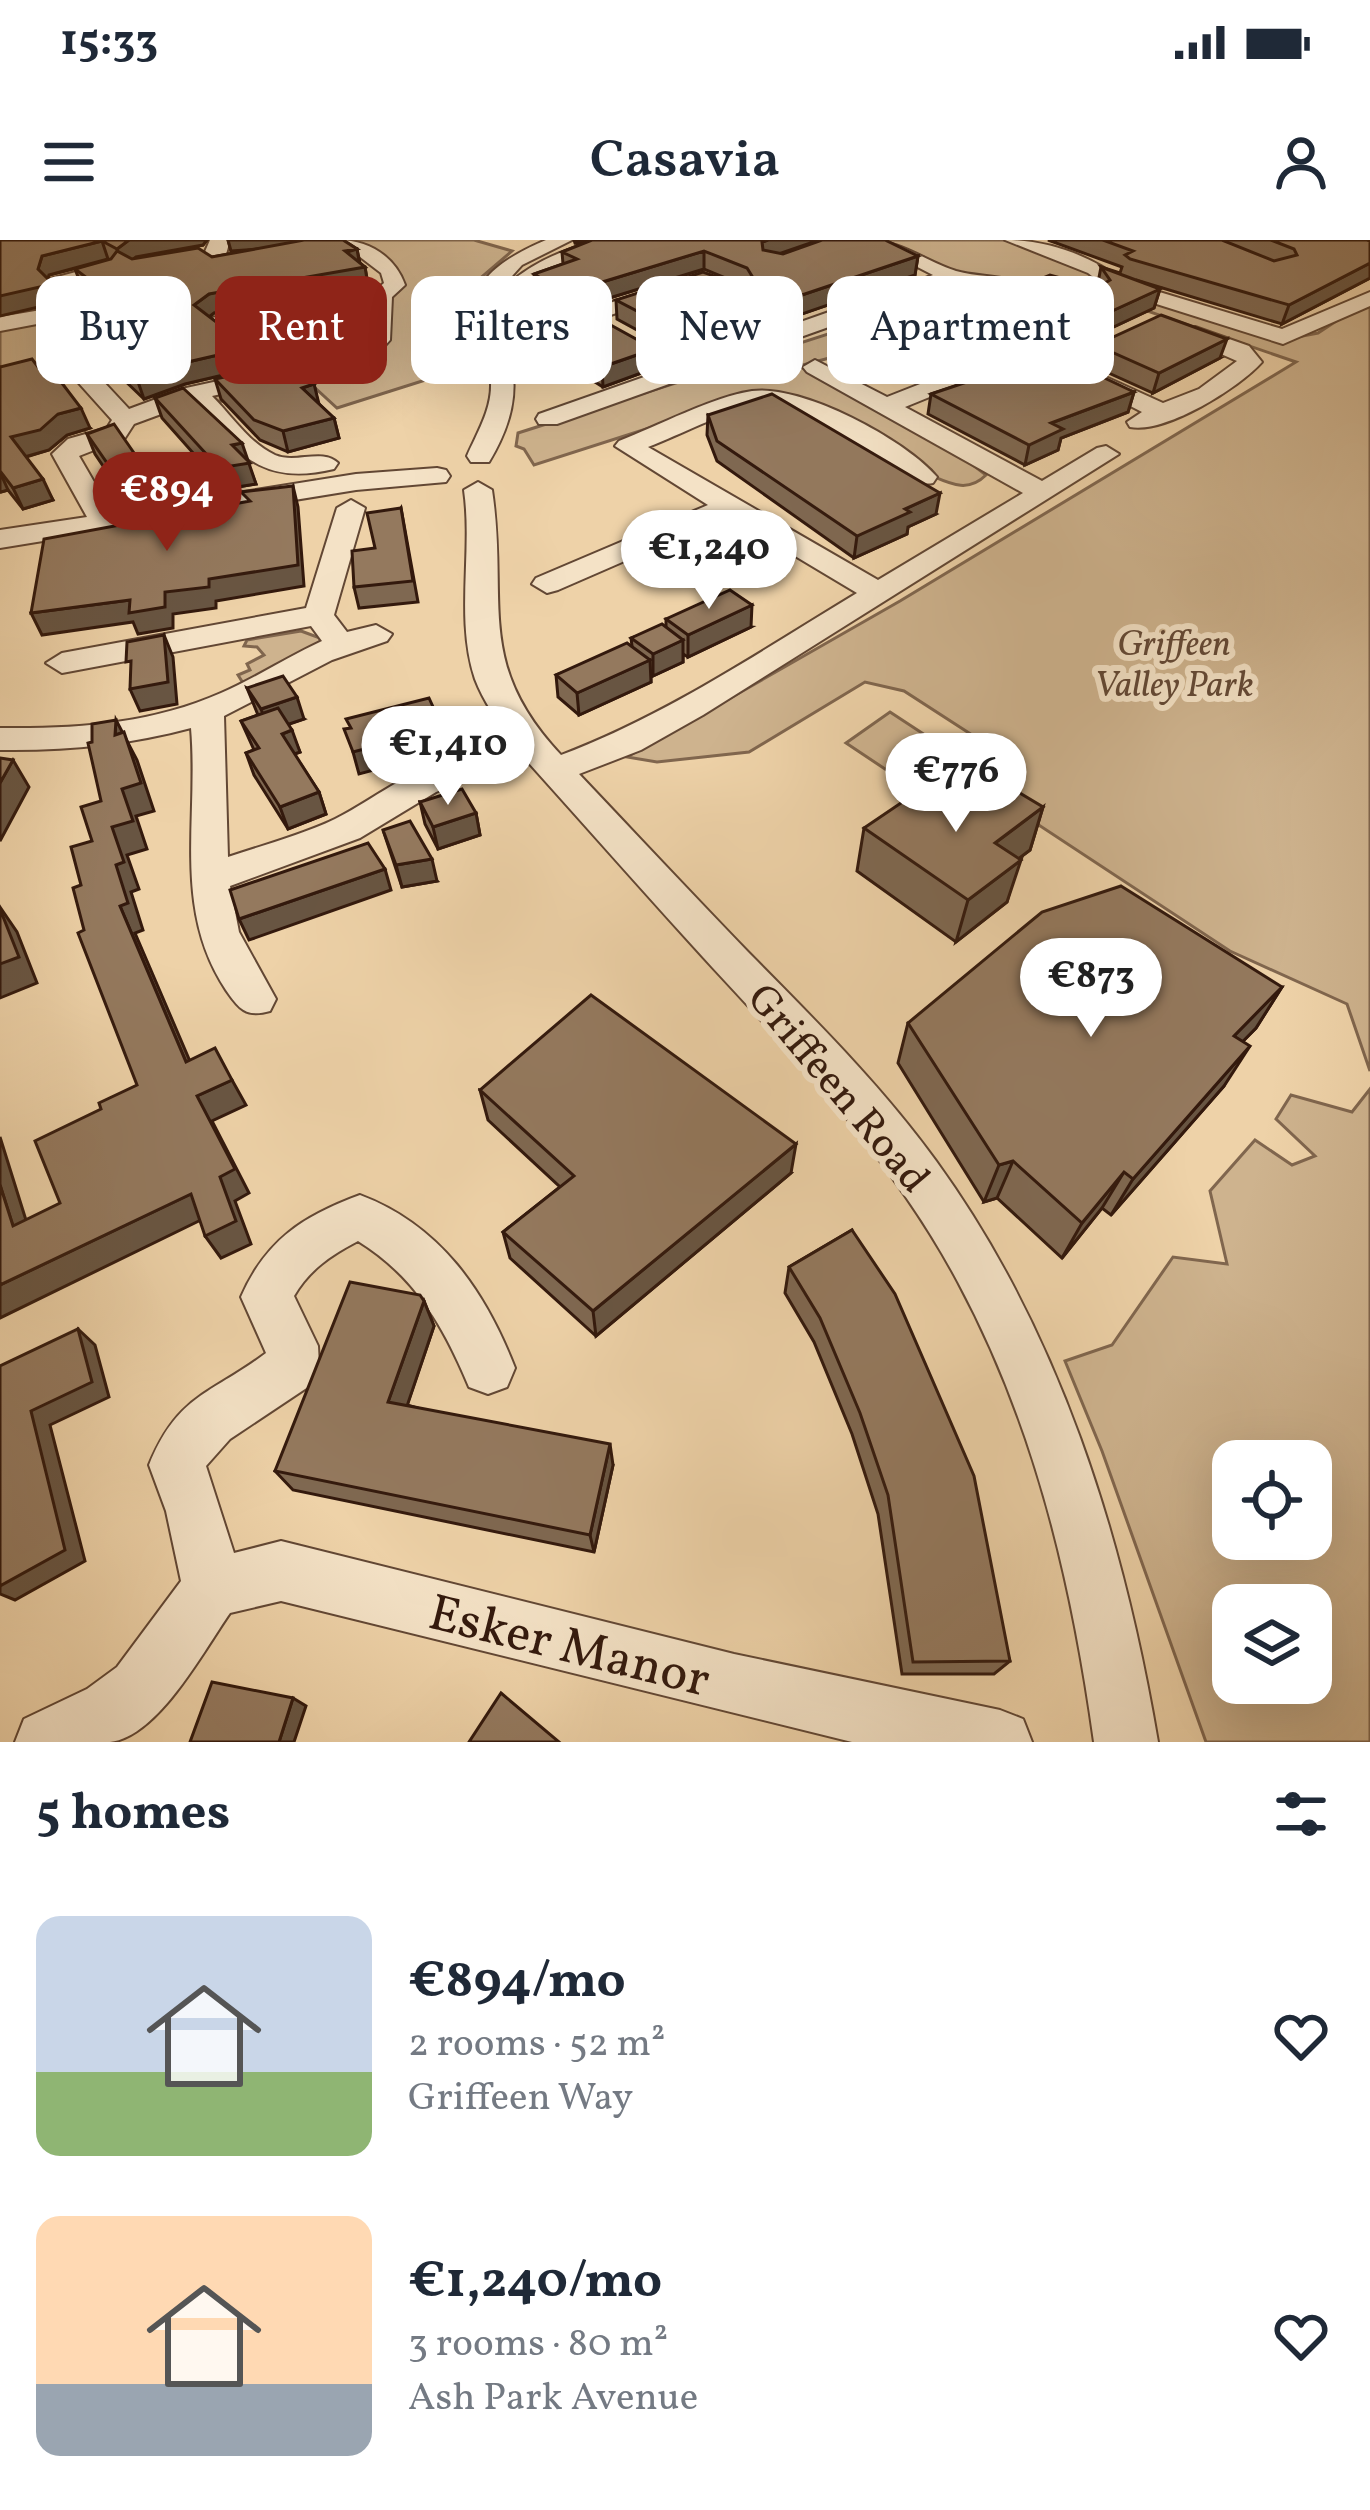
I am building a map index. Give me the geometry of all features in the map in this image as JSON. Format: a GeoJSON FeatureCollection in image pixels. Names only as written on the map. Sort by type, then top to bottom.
{"type":"FeatureCollection","features":[{"type":"Feature","properties":{"kind":"street"},"geometry":{"type":"LineString","coordinates":[[329,242],[338,240]]}},
{"type":"Feature","properties":{"kind":"street"},"geometry":{"type":"LineString","coordinates":[[104,522],[65,454],[77,444],[116,433],[125,419],[363,356],[379,340],[370,296],[395,285],[390,270],[348,240]]}},
{"type":"Feature","properties":{"kind":"street","name":"Griffeen Road"},"geometry":{"type":"LineString","coordinates":[[499,276],[515,261],[562,240]]}},
{"type":"Feature","properties":{"kind":"street"},"geometry":{"type":"LineString","coordinates":[[533,276],[563,258],[616,240]]}},
{"type":"Feature","properties":{"kind":"street"},"geometry":{"type":"LineString","coordinates":[[875,240],[950,276]]}},
{"type":"Feature","properties":{"kind":"street"},"geometry":{"type":"LineString","coordinates":[[1015,240],[1095,269],[1116,285],[1283,337],[1369,292]]}},
{"type":"Feature","properties":{"kind":"street"},"geometry":{"type":"LineString","coordinates":[[187,256],[216,260],[287,252]]}},
{"type":"Feature","properties":{"kind":"street"},"geometry":{"type":"LineString","coordinates":[[0,324],[96,314],[48,283],[109,269]]}},
{"type":"Feature","properties":{"kind":"street"},"geometry":{"type":"LineString","coordinates":[[1093,384],[1149,418],[1208,394],[1250,362],[1241,351],[1121,307]]}},
{"type":"Feature","properties":{"kind":"street"},"geometry":{"type":"LineString","coordinates":[[815,367],[1040,491]]}},
{"type":"Feature","properties":{"kind":"street"},"geometry":{"type":"LineString","coordinates":[[86,384],[125,419]]}},
{"type":"Feature","properties":{"kind":"street","name":"Griffeen Road"},"geometry":{"type":"LineString","coordinates":[[502,384],[481,473],[482,634],[489,673],[508,710],[556,770],[850,1090],[903,1154],[967,1250],[1050,1433],[1098,1573],[1126,1742]]}},
{"type":"Feature","properties":{"kind":"street"},"geometry":{"type":"LineString","coordinates":[[555,413],[643,384]]}},
{"type":"Feature","properties":{"kind":"street"},"geometry":{"type":"LineString","coordinates":[[885,406],[942,384]]}},
{"type":"Feature","properties":{"kind":"street"},"geometry":{"type":"LineString","coordinates":[[203,400],[283,389]]}},
{"type":"Feature","properties":{"kind":"street"},"geometry":{"type":"LineString","coordinates":[[880,594],[628,446],[754,398],[773,397],[799,401],[924,477]]}},
{"type":"Feature","properties":{"kind":"street"},"geometry":{"type":"LineString","coordinates":[[203,400],[266,465],[298,469],[336,460]]}},
{"type":"Feature","properties":{"kind":"street"},"geometry":{"type":"LineString","coordinates":[[556,770],[629,742],[1106,454]]}},
{"type":"Feature","properties":{"kind":"street"},"geometry":{"type":"LineString","coordinates":[[0,539],[356,482],[481,473]]}},
{"type":"Feature","properties":{"kind":"street"},"geometry":{"type":"LineString","coordinates":[[547,584],[728,506]]}},
{"type":"Feature","properties":{"kind":"street"},"geometry":{"type":"LineString","coordinates":[[319,615],[351,508]]}},
{"type":"Feature","properties":{"kind":"street"},"geometry":{"type":"LineString","coordinates":[[319,615],[342,645]]}},
{"type":"Feature","properties":{"kind":"street"},"geometry":{"type":"LineString","coordinates":[[62,663],[232,646],[319,615]]}},
{"type":"Feature","properties":{"kind":"street"},"geometry":{"type":"LineString","coordinates":[[0,739],[61,741],[207,712],[342,645],[376,634]]}},
{"type":"Feature","properties":{"kind":"street"},"geometry":{"type":"LineString","coordinates":[[207,712],[208,879],[226,961],[255,999]]}},
{"type":"Feature","properties":{"kind":"street"},"geometry":{"type":"LineString","coordinates":[[208,879],[346,829],[423,784],[468,767]]}},
{"type":"Feature","properties":{"kind":"street"},"geometry":{"type":"LineString","coordinates":[[47,1742],[109,1711],[139,1689],[212,1588],[195,1511],[177,1465],[196,1430],[244,1396],[270,1386],[292,1366],[292,1346],[267,1297],[278,1267],[329,1230],[360,1216],[391,1232],[463,1305],[488,1368]]}},
{"type":"Feature","properties":{"kind":"street","name":"Esker Manor"},"geometry":{"type":"LineString","coordinates":[[212,1588],[281,1571],[734,1685],[1000,1742]]}},
{"type":"Feature","properties":{"kind":"green space"},"geometry":{"type":"Polygon","coordinates":[[[356,240],[474,240],[512,251],[483,276],[411,276],[413,384],[337,408],[314,387],[234,401],[209,400],[213,393],[252,384],[387,384],[390,293],[387,276],[356,240]]]}},
{"type":"Feature","properties":{"kind":"green space","name":"Griffeen Valley Park"},"geometry":{"type":"Polygon","coordinates":[[[883,240],[1008,240],[1094,276],[969,276],[883,240]]]}},
{"type":"Feature","properties":{"kind":"green space","name":"Griffeen Valley Park"},"geometry":{"type":"Polygon","coordinates":[[[1114,287],[1282,340],[1318,333],[1353,310],[1370,306],[1370,1071],[1347,1004],[1230,951],[966,777],[1000,753],[904,691],[865,682],[749,752],[657,762],[627,757],[900,601],[1296,362],[1114,300],[1114,287]]]}},
{"type":"Feature","properties":{"kind":"green space"},"geometry":{"type":"Polygon","coordinates":[[[36,321],[36,365],[0,372],[0,328],[36,321]]]}},
{"type":"Feature","properties":{"kind":"green space"},"geometry":{"type":"Polygon","coordinates":[[[827,334],[827,359],[803,365],[803,342],[827,334]]]}},
{"type":"Feature","properties":{"kind":"green space"},"geometry":{"type":"Polygon","coordinates":[[[803,368],[952,449],[986,475],[973,484],[952,484],[821,410],[779,396],[752,395],[534,465],[524,449],[516,446],[518,433],[672,384],[803,384],[803,368]]]}},
{"type":"Feature","properties":{"kind":"green space"},"geometry":{"type":"Polygon","coordinates":[[[301,631],[320,638],[320,643],[243,683],[238,675],[264,655],[257,647],[244,646],[247,640],[301,631]]]}},
{"type":"Feature","properties":{"kind":"green space"},"geometry":{"type":"Polygon","coordinates":[[[890,712],[954,754],[909,785],[846,743],[890,712]]]}},
{"type":"Feature","properties":{"kind":"green space"},"geometry":{"type":"Polygon","coordinates":[[[1370,1089],[1370,1742],[1206,1742],[1065,1361],[1112,1345],[1173,1257],[1227,1264],[1210,1191],[1255,1140],[1292,1165],[1315,1156],[1276,1119],[1291,1095],[1352,1112],[1370,1089]]]}},
{"type":"Feature","properties":{"kind":"building"},"geometry":{"type":"Polygon","coordinates":[[[0,240],[129,240],[117,249],[102,241],[42,256],[38,269],[45,276],[36,276],[36,288],[0,296],[0,240]]]}},
{"type":"Feature","properties":{"kind":"building"},"geometry":{"type":"Polygon","coordinates":[[[304,240],[343,240],[357,249],[345,251],[365,267],[313,276],[215,276],[215,293],[194,305],[215,321],[215,356],[191,361],[191,276],[84,276],[75,269],[111,259],[117,251],[132,259],[198,248],[212,257],[304,240]]]}},
{"type":"Feature","properties":{"kind":"building"},"geometry":{"type":"Polygon","coordinates":[[[592,240],[768,240],[762,242],[763,250],[783,254],[822,240],[885,240],[918,256],[859,276],[827,276],[827,287],[803,295],[803,276],[752,276],[747,268],[704,251],[612,279],[534,274],[577,259],[562,252],[592,240]]]}},
{"type":"Feature","properties":{"kind":"building"},"geometry":{"type":"Polygon","coordinates":[[[1103,240],[1222,240],[1274,261],[1297,255],[1294,249],[1271,240],[1367,240],[1370,263],[1289,305],[1130,259],[1125,255],[1133,251],[1103,240]]]}},
{"type":"Feature","properties":{"kind":"building"},"geometry":{"type":"Polygon","coordinates":[[[1101,267],[1160,289],[1114,310],[1114,276],[1107,276],[1101,267]]]}},
{"type":"Feature","properties":{"kind":"building"},"geometry":{"type":"Polygon","coordinates":[[[636,294],[636,310],[616,300],[636,294]]]}},
{"type":"Feature","properties":{"kind":"building"},"geometry":{"type":"Polygon","coordinates":[[[1161,315],[1227,339],[1159,373],[1114,353],[1114,337],[1161,315]]]}},
{"type":"Feature","properties":{"kind":"building"},"geometry":{"type":"Polygon","coordinates":[[[612,326],[636,339],[636,355],[612,364],[612,326]]]}},
{"type":"Feature","properties":{"kind":"building"},"geometry":{"type":"Polygon","coordinates":[[[32,359],[36,384],[63,384],[81,408],[58,414],[40,430],[11,437],[43,479],[13,488],[0,471],[0,367],[32,359]]]}},
{"type":"Feature","properties":{"kind":"building"},"geometry":{"type":"Polygon","coordinates":[[[1114,383],[1134,392],[1051,423],[1063,429],[1029,445],[931,394],[961,384],[1114,383]]]}},
{"type":"Feature","properties":{"kind":"building"},"geometry":{"type":"Polygon","coordinates":[[[220,384],[314,384],[302,388],[334,418],[283,431],[254,420],[220,384]]]}},
{"type":"Feature","properties":{"kind":"building"},"geometry":{"type":"Polygon","coordinates":[[[183,388],[242,443],[232,445],[250,463],[219,468],[155,398],[183,388]]]}},
{"type":"Feature","properties":{"kind":"building"},"geometry":{"type":"Polygon","coordinates":[[[772,394],[940,493],[857,536],[717,441],[708,415],[772,394]]]}},
{"type":"Feature","properties":{"kind":"building"},"geometry":{"type":"Polygon","coordinates":[[[114,424],[143,466],[114,473],[87,434],[114,424]]]}},
{"type":"Feature","properties":{"kind":"building"},"geometry":{"type":"Polygon","coordinates":[[[293,486],[298,565],[209,579],[209,587],[165,592],[165,607],[129,613],[130,600],[31,613],[44,539],[250,501],[241,492],[293,486]]]}},
{"type":"Feature","properties":{"kind":"building"},"geometry":{"type":"Polygon","coordinates":[[[401,508],[413,581],[354,587],[352,551],[375,548],[367,513],[401,508]]]}},
{"type":"Feature","properties":{"kind":"building"},"geometry":{"type":"Polygon","coordinates":[[[730,590],[752,605],[688,635],[666,619],[730,590]]]}},
{"type":"Feature","properties":{"kind":"building"},"geometry":{"type":"Polygon","coordinates":[[[662,624],[683,640],[653,654],[631,638],[662,624]]]}},
{"type":"Feature","properties":{"kind":"building"},"geometry":{"type":"Polygon","coordinates":[[[164,635],[168,682],[130,689],[127,642],[164,635]]]}},
{"type":"Feature","properties":{"kind":"building"},"geometry":{"type":"Polygon","coordinates":[[[627,643],[650,660],[577,693],[556,675],[627,643]]]}},
{"type":"Feature","properties":{"kind":"building"},"geometry":{"type":"Polygon","coordinates":[[[283,676],[297,697],[261,709],[247,688],[283,676]]]}},
{"type":"Feature","properties":{"kind":"building"},"geometry":{"type":"Polygon","coordinates":[[[429,698],[439,720],[391,732],[395,741],[353,752],[344,729],[351,728],[346,719],[429,698]]]}},
{"type":"Feature","properties":{"kind":"building"},"geometry":{"type":"Polygon","coordinates":[[[278,708],[292,730],[282,734],[319,792],[280,807],[246,753],[259,748],[241,721],[278,708]]]}},
{"type":"Feature","properties":{"kind":"building"},"geometry":{"type":"Polygon","coordinates":[[[116,720],[115,735],[124,732],[141,783],[122,789],[133,821],[112,827],[124,862],[116,865],[128,903],[120,906],[186,1062],[215,1048],[232,1080],[197,1096],[235,1169],[220,1177],[236,1221],[205,1236],[191,1194],[0,1285],[0,1185],[13,1226],[60,1203],[35,1141],[101,1109],[99,1103],[137,1085],[78,933],[84,930],[73,888],[81,885],[71,847],[92,841],[81,807],[101,801],[88,743],[92,742],[92,724],[116,720]]]}},
{"type":"Feature","properties":{"kind":"building"},"geometry":{"type":"Polygon","coordinates":[[[0,758],[13,760],[0,783],[0,758]]]}},
{"type":"Feature","properties":{"kind":"building"},"geometry":{"type":"Polygon","coordinates":[[[1003,783],[1043,807],[995,843],[1021,860],[968,900],[864,828],[929,784],[967,808],[1003,783]]]}},
{"type":"Feature","properties":{"kind":"building"},"geometry":{"type":"Polygon","coordinates":[[[462,789],[476,813],[433,827],[420,802],[462,789]]]}},
{"type":"Feature","properties":{"kind":"building"},"geometry":{"type":"Polygon","coordinates":[[[410,821],[432,859],[396,865],[383,830],[410,821]]]}},
{"type":"Feature","properties":{"kind":"building"},"geometry":{"type":"Polygon","coordinates":[[[368,843],[385,869],[239,919],[230,890],[368,843]]]}},
{"type":"Feature","properties":{"kind":"building"},"geometry":{"type":"Polygon","coordinates":[[[1121,886],[1282,987],[1234,1036],[1250,1046],[1133,1179],[1124,1172],[1082,1223],[1013,1161],[999,1165],[908,1023],[1042,912],[1121,886]]]}},
{"type":"Feature","properties":{"kind":"building"},"geometry":{"type":"Polygon","coordinates":[[[0,909],[19,957],[0,964],[0,909]]]}},
{"type":"Feature","properties":{"kind":"building"},"geometry":{"type":"Polygon","coordinates":[[[591,995],[796,1144],[593,1311],[503,1232],[574,1176],[480,1090],[591,995]]]}},
{"type":"Feature","properties":{"kind":"building"},"geometry":{"type":"Polygon","coordinates":[[[852,1230],[895,1294],[974,1476],[1010,1661],[913,1662],[888,1495],[820,1318],[789,1267],[852,1230]]]}},
{"type":"Feature","properties":{"kind":"building"},"geometry":{"type":"Polygon","coordinates":[[[350,1282],[420,1295],[424,1301],[388,1402],[610,1444],[590,1535],[275,1471],[350,1282]]]}},
{"type":"Feature","properties":{"kind":"building"},"geometry":{"type":"Polygon","coordinates":[[[78,1329],[92,1382],[31,1411],[65,1550],[0,1586],[0,1366],[78,1329]]]}},
{"type":"Feature","properties":{"kind":"building"},"geometry":{"type":"Polygon","coordinates":[[[212,1682],[293,1698],[279,1742],[190,1742],[212,1682]]]}},
{"type":"Feature","properties":{"kind":"building"},"geometry":{"type":"Polygon","coordinates":[[[501,1693],[559,1742],[469,1742],[501,1693]]]}}]}
